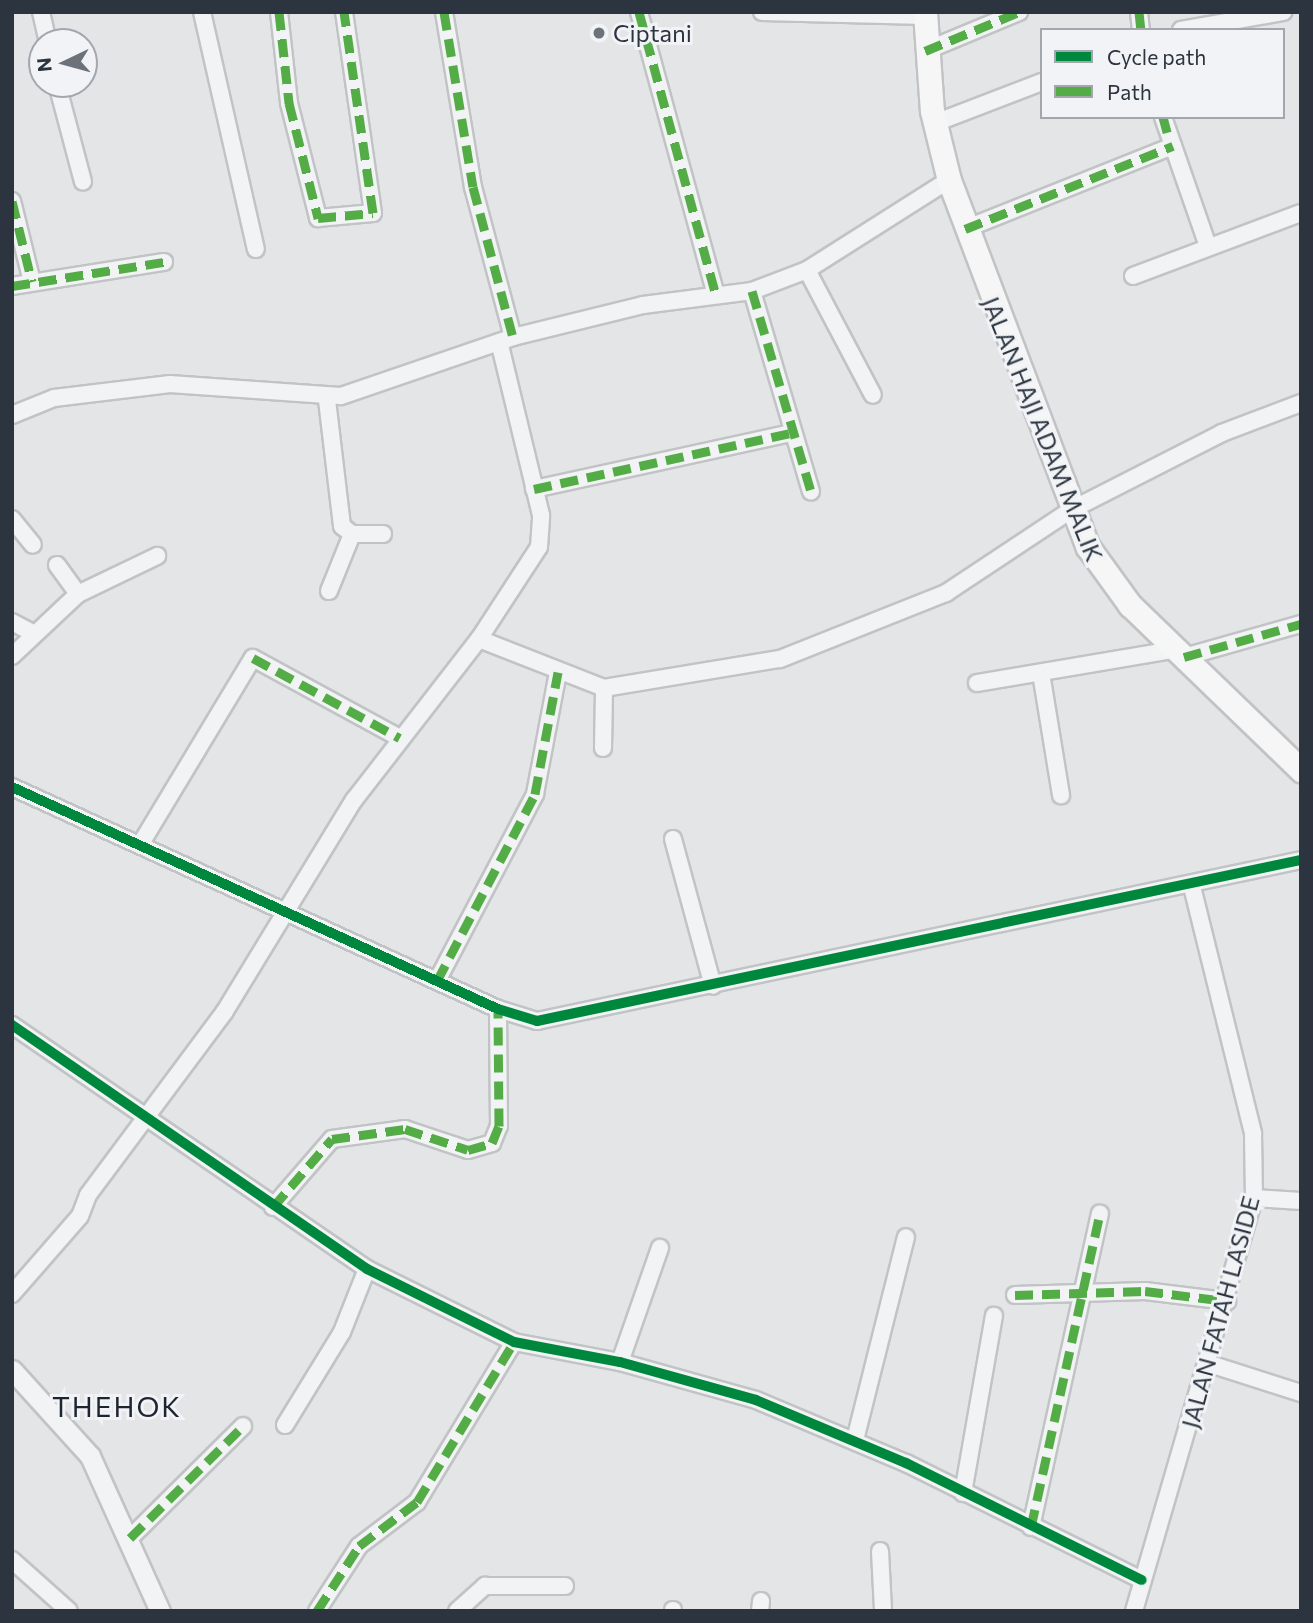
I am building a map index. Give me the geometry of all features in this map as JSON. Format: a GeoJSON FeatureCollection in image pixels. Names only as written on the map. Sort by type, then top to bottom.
{"type":"FeatureCollection","features":[{"type":"Feature","properties":{"kind":"main road","name":"JALAN HAJI ADAM MALIK"},"geometry":{"type":"LineString","coordinates":[[925,14],[925,51],[934,123],[949,180],[1071,510],[1106,579],[1301,770]]}},
{"type":"Feature","properties":{"kind":"street"},"geometry":{"type":"LineString","coordinates":[[202,12],[256,248]]}},
{"type":"Feature","properties":{"kind":"street"},"geometry":{"type":"LineString","coordinates":[[279,12],[289,103],[318,218],[373,212],[344,12]]}},
{"type":"Feature","properties":{"kind":"street"},"geometry":{"type":"LineString","coordinates":[[12,1294],[80,1216],[88,1195],[147,1118],[290,911],[332,835],[400,738],[479,639],[539,547],[534,489],[506,339],[473,187],[444,12]]}},
{"type":"Feature","properties":{"kind":"street"},"geometry":{"type":"LineString","coordinates":[[639,12],[716,295]]}},
{"type":"Feature","properties":{"kind":"street"},"geometry":{"type":"LineString","coordinates":[[762,12],[925,14]]}},
{"type":"Feature","properties":{"kind":"street"},"geometry":{"type":"LineString","coordinates":[[925,51],[1019,12]]}},
{"type":"Feature","properties":{"kind":"street"},"geometry":{"type":"LineString","coordinates":[[1192,28],[1283,12]]}},
{"type":"Feature","properties":{"kind":"street"},"geometry":{"type":"LineString","coordinates":[[934,123],[1040,83]]}},
{"type":"Feature","properties":{"kind":"street"},"geometry":{"type":"LineString","coordinates":[[61,98],[83,182]]}},
{"type":"Feature","properties":{"kind":"street"},"geometry":{"type":"LineString","coordinates":[[1164,119],[1208,246]]}},
{"type":"Feature","properties":{"kind":"street"},"geometry":{"type":"LineString","coordinates":[[965,229],[1173,146]]}},
{"type":"Feature","properties":{"kind":"street"},"geometry":{"type":"LineString","coordinates":[[12,415],[89,391],[170,384],[327,400],[506,339],[643,305],[752,291],[807,270],[949,180]]}},
{"type":"Feature","properties":{"kind":"street"},"geometry":{"type":"LineString","coordinates":[[12,201],[32,282]]}},
{"type":"Feature","properties":{"kind":"street"},"geometry":{"type":"LineString","coordinates":[[1133,276],[1301,213]]}},
{"type":"Feature","properties":{"kind":"street"},"geometry":{"type":"LineString","coordinates":[[12,286],[164,262]]}},
{"type":"Feature","properties":{"kind":"street"},"geometry":{"type":"LineString","coordinates":[[807,270],[873,395]]}},
{"type":"Feature","properties":{"kind":"street"},"geometry":{"type":"LineString","coordinates":[[752,291],[790,433],[811,492]]}},
{"type":"Feature","properties":{"kind":"street"},"geometry":{"type":"LineString","coordinates":[[327,400],[338,513],[352,534]]}},
{"type":"Feature","properties":{"kind":"street"},"geometry":{"type":"LineString","coordinates":[[479,639],[604,688],[780,659],[864,629],[946,593],[1071,510],[1222,433],[1301,403]]}},
{"type":"Feature","properties":{"kind":"street"},"geometry":{"type":"LineString","coordinates":[[534,489],[790,433]]}},
{"type":"Feature","properties":{"kind":"street"},"geometry":{"type":"LineString","coordinates":[[12,519],[33,545]]}},
{"type":"Feature","properties":{"kind":"street"},"geometry":{"type":"LineString","coordinates":[[352,534],[383,534]]}},
{"type":"Feature","properties":{"kind":"street"},"geometry":{"type":"LineString","coordinates":[[329,591],[352,534]]}},
{"type":"Feature","properties":{"kind":"street"},"geometry":{"type":"LineString","coordinates":[[12,656],[33,633],[78,594],[157,556]]}},
{"type":"Feature","properties":{"kind":"street"},"geometry":{"type":"LineString","coordinates":[[57,565],[78,594]]}},
{"type":"Feature","properties":{"kind":"street"},"geometry":{"type":"LineString","coordinates":[[12,622],[33,633]]}},
{"type":"Feature","properties":{"kind":"street"},"geometry":{"type":"LineString","coordinates":[[978,683],[1180,653],[1301,624]]}},
{"type":"Feature","properties":{"kind":"street"},"geometry":{"type":"LineString","coordinates":[[140,845],[253,658],[400,738]]}},
{"type":"Feature","properties":{"kind":"street"},"geometry":{"type":"LineString","coordinates":[[437,981],[532,803],[558,672]]}},
{"type":"Feature","properties":{"kind":"street"},"geometry":{"type":"LineString","coordinates":[[1041,673],[1061,795]]}},
{"type":"Feature","properties":{"kind":"street"},"geometry":{"type":"LineString","coordinates":[[603,748],[604,688]]}},
{"type":"Feature","properties":{"kind":"street"},"geometry":{"type":"LineString","coordinates":[[12,787],[290,911],[498,1009],[537,1021],[1192,887],[1301,860]]}},
{"type":"Feature","properties":{"kind":"street"},"geometry":{"type":"LineString","coordinates":[[673,839],[713,986]]}},
{"type":"Feature","properties":{"kind":"street","name":"JALAN FATAH LASIDE"},"geometry":{"type":"LineString","coordinates":[[1134,1611],[1227,1301],[1254,1198],[1253,1133],[1192,887]]}},
{"type":"Feature","properties":{"kind":"street"},"geometry":{"type":"LineString","coordinates":[[273,1207],[332,1139],[405,1129],[468,1150],[492,1143],[499,1126],[498,1009]]}},
{"type":"Feature","properties":{"kind":"street"},"geometry":{"type":"LineString","coordinates":[[12,1025],[366,1269],[514,1342],[620,1362],[756,1401],[855,1440],[1142,1580]]}},
{"type":"Feature","properties":{"kind":"street"},"geometry":{"type":"LineString","coordinates":[[1254,1198],[1301,1201]]}},
{"type":"Feature","properties":{"kind":"street"},"geometry":{"type":"LineString","coordinates":[[1031,1527],[1100,1213]]}},
{"type":"Feature","properties":{"kind":"street"},"geometry":{"type":"LineString","coordinates":[[855,1440],[906,1237]]}},
{"type":"Feature","properties":{"kind":"street"},"geometry":{"type":"LineString","coordinates":[[620,1362],[660,1248]]}},
{"type":"Feature","properties":{"kind":"street"},"geometry":{"type":"LineString","coordinates":[[285,1425],[334,1348],[366,1269]]}},
{"type":"Feature","properties":{"kind":"street"},"geometry":{"type":"LineString","coordinates":[[1015,1294],[1085,1291],[1227,1301]]}},
{"type":"Feature","properties":{"kind":"street"},"geometry":{"type":"LineString","coordinates":[[963,1493],[994,1316]]}},
{"type":"Feature","properties":{"kind":"street"},"geometry":{"type":"LineString","coordinates":[[317,1611],[359,1546],[417,1502],[514,1342]]}},
{"type":"Feature","properties":{"kind":"street"},"geometry":{"type":"LineString","coordinates":[[1208,1363],[1301,1393]]}},
{"type":"Feature","properties":{"kind":"street"},"geometry":{"type":"LineString","coordinates":[[12,1370],[90,1456],[130,1538],[160,1611]]}},
{"type":"Feature","properties":{"kind":"street"},"geometry":{"type":"LineString","coordinates":[[130,1538],[243,1426]]}},
{"type":"Feature","properties":{"kind":"street"},"geometry":{"type":"LineString","coordinates":[[880,1551],[883,1611]]}},
{"type":"Feature","properties":{"kind":"street"},"geometry":{"type":"LineString","coordinates":[[12,1560],[69,1611]]}},
{"type":"Feature","properties":{"kind":"street"},"geometry":{"type":"LineString","coordinates":[[457,1611],[485,1586],[565,1586]]}},
{"type":"Feature","properties":{"kind":"marked path"},"geometry":{"type":"LineString","coordinates":[[279,12],[289,103],[318,218],[373,213],[344,12]]}},
{"type":"Feature","properties":{"kind":"marked path"},"geometry":{"type":"LineString","coordinates":[[444,12],[473,187],[513,337]]}},
{"type":"Feature","properties":{"kind":"marked path"},"geometry":{"type":"LineString","coordinates":[[639,12],[716,295]]}},
{"type":"Feature","properties":{"kind":"marked path"},"geometry":{"type":"LineString","coordinates":[[925,51],[1019,12]]}},
{"type":"Feature","properties":{"kind":"marked path"},"geometry":{"type":"LineString","coordinates":[[1139,12],[1141,28]]}},
{"type":"Feature","properties":{"kind":"marked path"},"geometry":{"type":"LineString","coordinates":[[1164,119],[1167,132]]}},
{"type":"Feature","properties":{"kind":"marked path"},"geometry":{"type":"LineString","coordinates":[[965,229],[1173,146]]}},
{"type":"Feature","properties":{"kind":"marked path"},"geometry":{"type":"LineString","coordinates":[[12,201],[32,282]]}},
{"type":"Feature","properties":{"kind":"marked path"},"geometry":{"type":"LineString","coordinates":[[12,286],[164,262]]}},
{"type":"Feature","properties":{"kind":"marked path"},"geometry":{"type":"LineString","coordinates":[[752,291],[811,492]]}},
{"type":"Feature","properties":{"kind":"marked path"},"geometry":{"type":"LineString","coordinates":[[534,489],[790,433]]}},
{"type":"Feature","properties":{"kind":"marked path"},"geometry":{"type":"LineString","coordinates":[[1184,657],[1301,624]]}},
{"type":"Feature","properties":{"kind":"marked path"},"geometry":{"type":"LineString","coordinates":[[253,658],[400,738]]}},
{"type":"Feature","properties":{"kind":"marked path"},"geometry":{"type":"LineString","coordinates":[[437,981],[535,794],[558,672]]}},
{"type":"Feature","properties":{"kind":"marked path"},"geometry":{"type":"LineString","coordinates":[[273,1207],[332,1139],[405,1129],[468,1150],[492,1143],[499,1126],[498,1009]]}},
{"type":"Feature","properties":{"kind":"marked path"},"geometry":{"type":"LineString","coordinates":[[1031,1527],[1100,1213]]}},
{"type":"Feature","properties":{"kind":"marked path"},"geometry":{"type":"LineString","coordinates":[[1015,1295],[1145,1291],[1227,1301]]}},
{"type":"Feature","properties":{"kind":"marked path"},"geometry":{"type":"LineString","coordinates":[[317,1611],[359,1546],[417,1502],[514,1342]]}},
{"type":"Feature","properties":{"kind":"marked path"},"geometry":{"type":"LineString","coordinates":[[130,1538],[243,1426]]}},
{"type":"Feature","properties":{"kind":"cycle path"},"geometry":{"type":"LineString","coordinates":[[12,787],[498,1009],[537,1021],[1301,860]]}},
{"type":"Feature","properties":{"kind":"cycle path"},"geometry":{"type":"LineString","coordinates":[[12,1025],[367,1269],[514,1342],[620,1362],[756,1400],[906,1463],[1142,1580]]}},
{"type":"Feature","properties":{"kind":"place","name":"Ciptani"},"geometry":{"type":"Point","coordinates":[599,33]}},
{"type":"Feature","properties":{"kind":"district","name":"THEHOK"},"geometry":{"type":"Point","coordinates":[117,1406]}}]}
